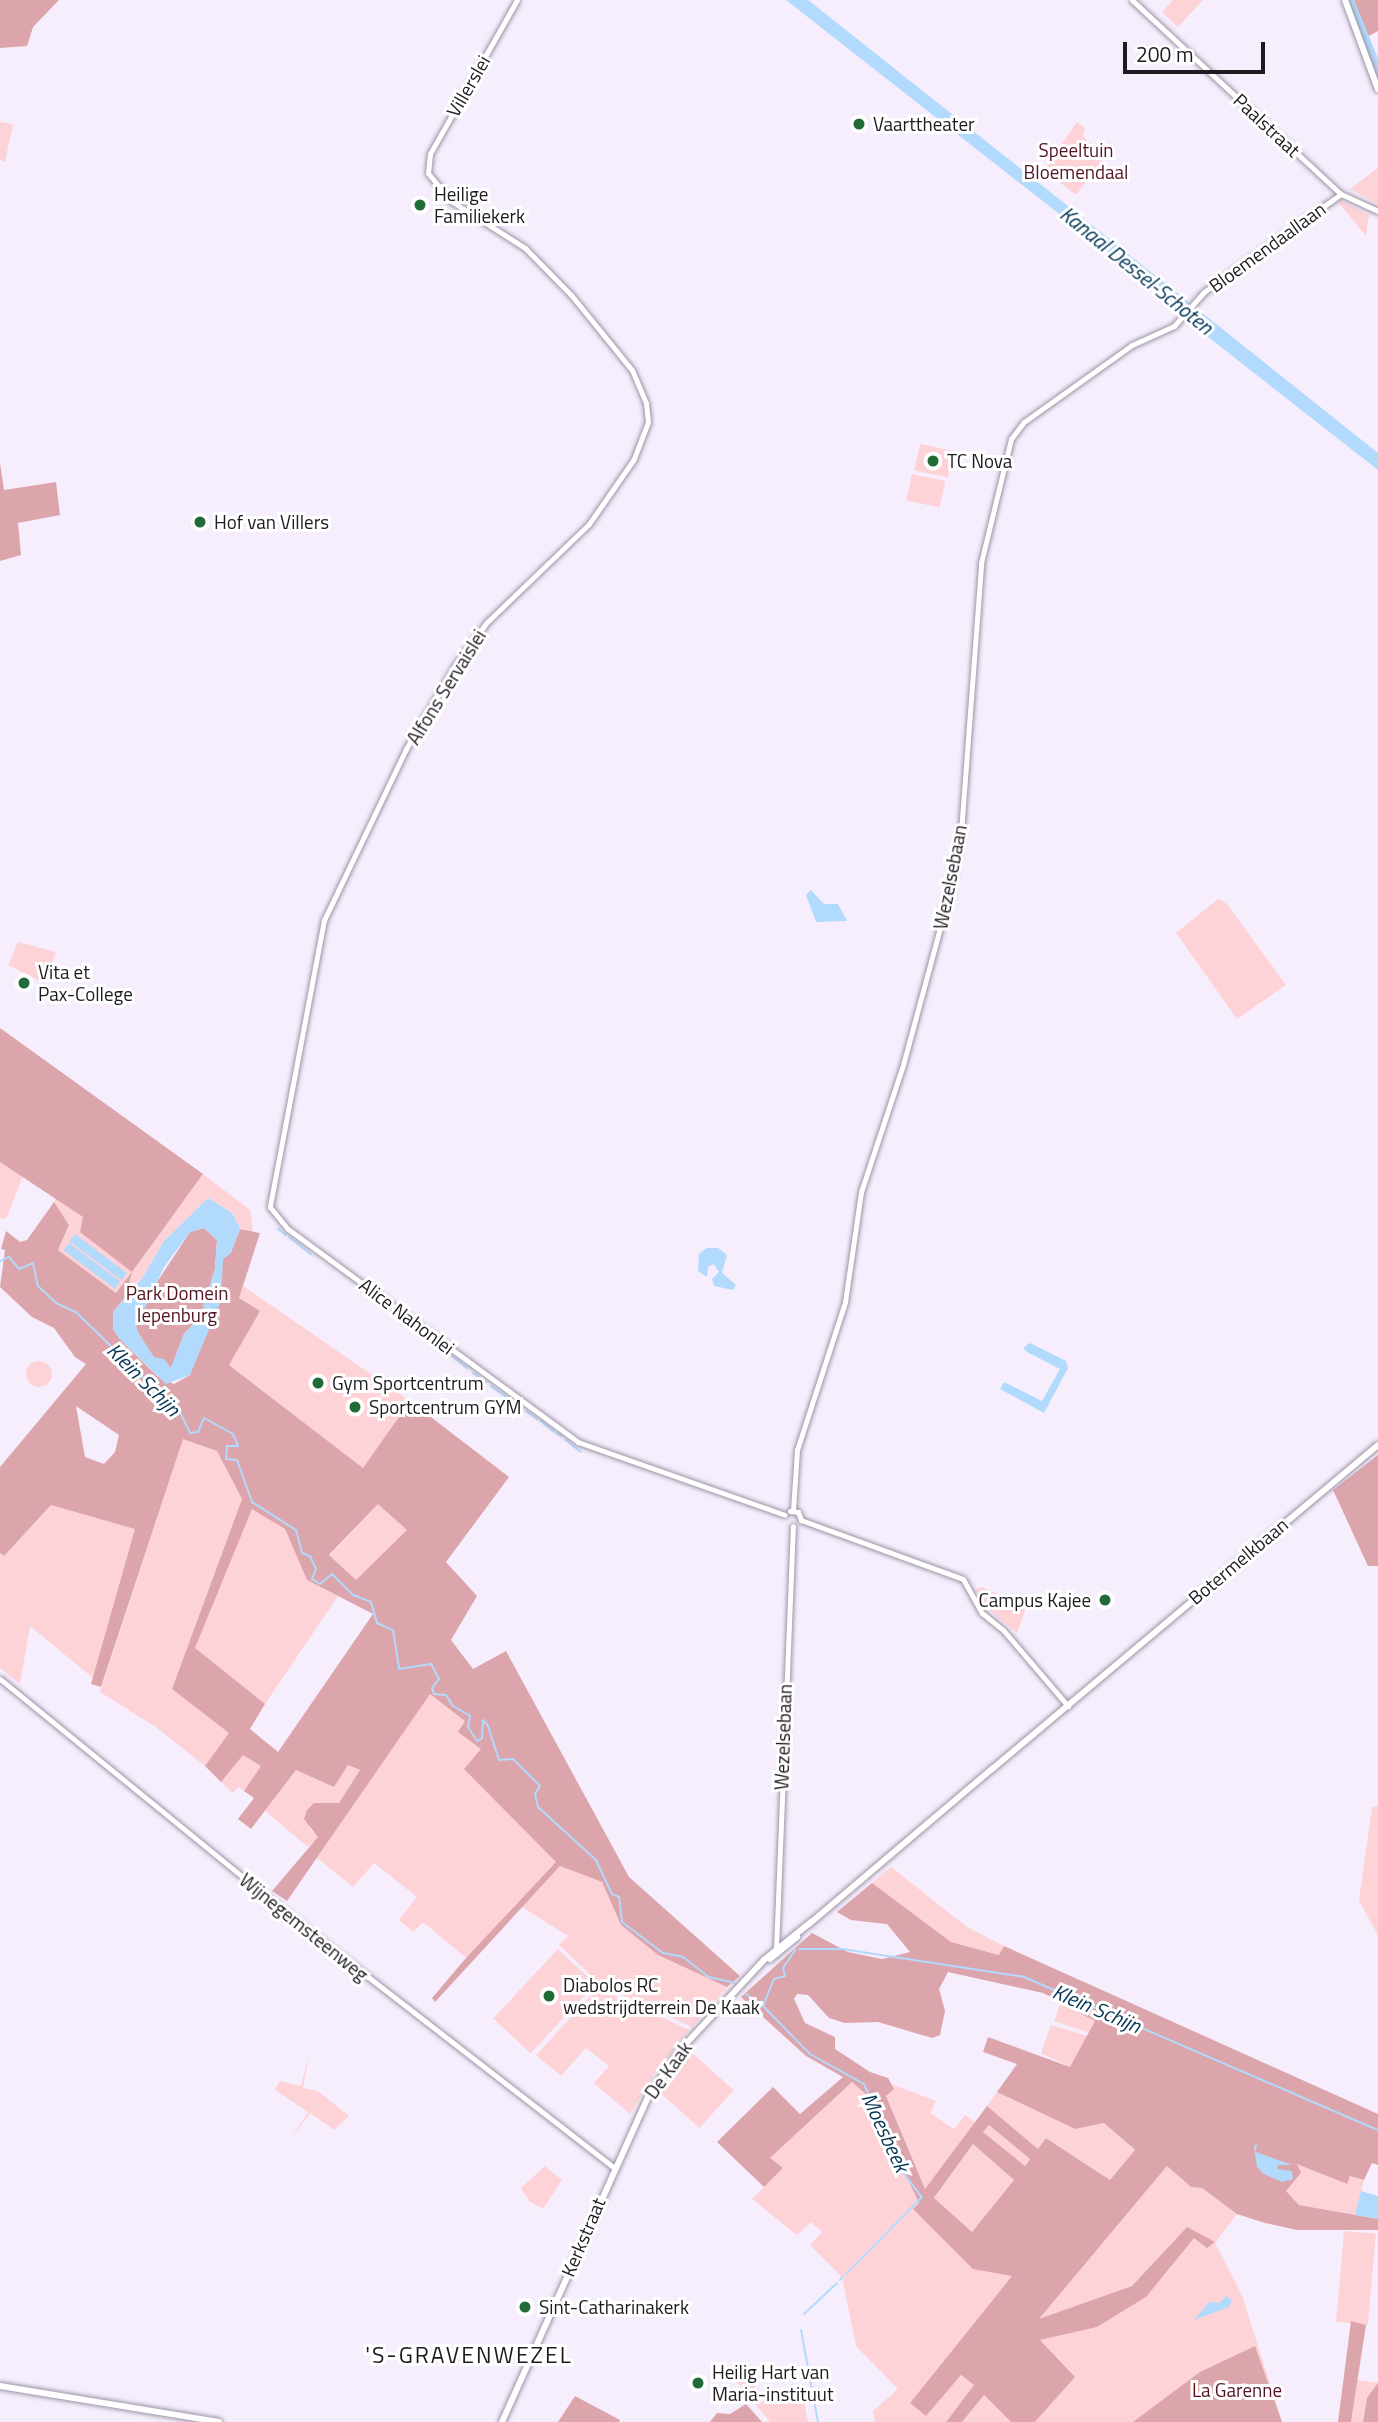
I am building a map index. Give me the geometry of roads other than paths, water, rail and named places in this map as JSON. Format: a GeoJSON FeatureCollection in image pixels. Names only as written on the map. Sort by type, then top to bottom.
{"type":"FeatureCollection","features":[{"type":"Feature","properties":{"kind":"main road"},"geometry":{"type":"LineString","coordinates":[[1345,0],[1378,89]]}},
{"type":"Feature","properties":{"kind":"main road","name":"Botermelkbaan"},"geometry":{"type":"LineString","coordinates":[[757,1969],[1378,1445]]}},
{"type":"Feature","properties":{"kind":"main road","name":"Botermelkbaan"},"geometry":{"type":"LineString","coordinates":[[741,1986],[776,1948],[811,1922]]}},
{"type":"Feature","properties":{"kind":"main road","name":"De Kaak"},"geometry":{"type":"LineString","coordinates":[[614,2168],[666,2069],[741,1986]]}},
{"type":"Feature","properties":{"kind":"main road","name":"Kerkstraat"},"geometry":{"type":"LineString","coordinates":[[502,2422],[614,2168]]}},
{"type":"Feature","properties":{"kind":"main road"},"geometry":{"type":"LineString","coordinates":[[0,2386],[219,2422]]}},
{"type":"Feature","properties":{"kind":"street","name":"Villerslei"},"geometry":{"type":"LineString","coordinates":[[428,173],[429,154],[517,0]]}},
{"type":"Feature","properties":{"kind":"street","name":"Paalstraat"},"geometry":{"type":"LineString","coordinates":[[1132,0],[1341,194],[1378,211]]}},
{"type":"Feature","properties":{"kind":"street","name":"Alfons Servaislei"},"geometry":{"type":"LineString","coordinates":[[270,1203],[324,920],[406,750],[456,664],[487,622],[589,524],[616,489],[638,452],[648,422],[646,403],[632,370],[572,296],[519,243],[451,201],[428,173]]}},
{"type":"Feature","properties":{"kind":"street","name":"Bloemendaallaan"},"geometry":{"type":"LineString","coordinates":[[1181,318],[1193,304],[1341,194]]}},
{"type":"Feature","properties":{"kind":"street","name":"Wezelsebaan"},"geometry":{"type":"LineString","coordinates":[[793,1510],[797,1450],[845,1302],[861,1192],[904,1065],[950,891],[961,832],[981,563],[1011,439],[1024,422],[1111,360],[1181,318]]}},
{"type":"Feature","properties":{"kind":"street","name":"Alice Nahonlei"},"geometry":{"type":"LineString","coordinates":[[270,1203],[281,1224],[578,1442],[785,1515]]}},
{"type":"Feature","properties":{"kind":"street"},"geometry":{"type":"LineString","coordinates":[[801,1520],[793,1526],[786,1523],[785,1515],[793,1510],[801,1520],[963,1579],[982,1613],[1004,1631],[1068,1705]]}},
{"type":"Feature","properties":{"kind":"street","name":"Wezelsebaan"},"geometry":{"type":"LineString","coordinates":[[776,1948],[774,1926],[793,1526]]}},
{"type":"Feature","properties":{"kind":"street","name":"Wijnegemsteenweg"},"geometry":{"type":"LineString","coordinates":[[0,1679],[318,1939],[614,2168]]}},
{"type":"Feature","properties":{"kind":"water","name":"Kanaal Dessel-Schoten"},"geometry":{"type":"Polygon","coordinates":[[[786,0],[808,0],[1083,218],[1378,453],[1378,470],[1184,318],[1187,314],[786,0]]]}},
{"type":"Feature","properties":{"kind":"water"},"geometry":{"type":"Polygon","coordinates":[[[811,890],[824,904],[838,904],[847,921],[816,922],[806,895],[811,890]]]}},
{"type":"Feature","properties":{"kind":"water"},"geometry":{"type":"Polygon","coordinates":[[[208,1198],[232,1213],[240,1228],[231,1253],[223,1259],[221,1301],[190,1375],[166,1384],[113,1329],[113,1312],[143,1277],[164,1241],[208,1198]],[[204,1228],[190,1232],[164,1267],[145,1308],[135,1317],[137,1331],[154,1357],[164,1359],[171,1368],[184,1334],[200,1317],[215,1269],[217,1240],[204,1228]]]}},
{"type":"Feature","properties":{"kind":"water"},"geometry":{"type":"Polygon","coordinates":[[[75,1234],[127,1273],[121,1280],[70,1241],[75,1234]]]}},
{"type":"Feature","properties":{"kind":"water"},"geometry":{"type":"Polygon","coordinates":[[[69,1243],[120,1282],[115,1289],[64,1250],[69,1243]]]}},
{"type":"Feature","properties":{"kind":"water"},"geometry":{"type":"Polygon","coordinates":[[[707,1248],[718,1248],[727,1255],[722,1273],[736,1285],[733,1290],[714,1286],[712,1279],[719,1272],[714,1264],[708,1267],[707,1277],[698,1271],[699,1254],[707,1248]]]}},
{"type":"Feature","properties":{"kind":"water"},"geometry":{"type":"Polygon","coordinates":[[[1030,1343],[1066,1361],[1068,1368],[1044,1413],[1000,1389],[1004,1382],[1042,1401],[1060,1369],[1027,1352],[1023,1348],[1030,1343]]]}},
{"type":"Feature","properties":{"kind":"water"},"geometry":{"type":"Polygon","coordinates":[[[1257,2144],[1256,2152],[1292,2165],[1278,2165],[1277,2169],[1292,2171],[1293,2179],[1282,2182],[1264,2174],[1257,2167],[1254,2146],[1257,2144]]]}},
{"type":"Feature","properties":{"kind":"water"},"geometry":{"type":"Polygon","coordinates":[[[1361,2191],[1378,2196],[1378,2219],[1355,2215],[1361,2191]]]}},
{"type":"Feature","properties":{"kind":"water"},"geometry":{"type":"Polygon","coordinates":[[[1226,2296],[1232,2300],[1229,2307],[1194,2320],[1209,2302],[1219,2303],[1226,2296]]]}},
{"type":"Feature","properties":{"kind":"waterway"},"geometry":{"type":"LineString","coordinates":[[1349,0],[1378,71]]}},
{"type":"Feature","properties":{"kind":"waterway"},"geometry":{"type":"LineString","coordinates":[[278,1229],[286,1235]]}},
{"type":"Feature","properties":{"kind":"waterway"},"geometry":{"type":"LineString","coordinates":[[289,1237],[311,1254]]}},
{"type":"Feature","properties":{"kind":"waterway","name":"Klein Schijn"},"geometry":{"type":"LineString","coordinates":[[0,1261],[9,1257],[19,1269],[33,1263],[38,1286],[56,1303],[77,1313],[159,1393],[162,1402],[178,1408],[190,1433],[198,1432],[204,1418],[233,1434],[238,1446],[227,1446],[226,1459],[237,1460],[252,1502],[296,1530],[302,1553],[310,1556],[316,1569],[312,1579],[320,1584],[332,1574],[353,1595],[371,1602],[377,1623],[393,1630],[399,1669],[431,1664],[439,1679],[432,1688],[434,1694],[446,1695],[453,1706],[470,1716],[468,1727],[477,1741],[482,1738],[483,1720],[488,1726],[499,1760],[513,1759],[540,1786],[535,1794],[538,1807],[596,1860],[612,1894],[619,1897],[622,1922],[663,1953],[683,1957],[709,1977],[734,1983]]}},
{"type":"Feature","properties":{"kind":"waterway"},"geometry":{"type":"LineString","coordinates":[[403,1321],[411,1327]]}},
{"type":"Feature","properties":{"kind":"waterway"},"geometry":{"type":"LineString","coordinates":[[414,1329],[420,1334]]}},
{"type":"Feature","properties":{"kind":"waterway"},"geometry":{"type":"LineString","coordinates":[[423,1336],[442,1349]]}},
{"type":"Feature","properties":{"kind":"waterway"},"geometry":{"type":"LineString","coordinates":[[452,1356],[467,1368]]}},
{"type":"Feature","properties":{"kind":"waterway"},"geometry":{"type":"LineString","coordinates":[[473,1373],[486,1382]]}},
{"type":"Feature","properties":{"kind":"waterway"},"geometry":{"type":"LineString","coordinates":[[491,1386],[512,1401]]}},
{"type":"Feature","properties":{"kind":"waterway"},"geometry":{"type":"LineString","coordinates":[[526,1411],[537,1419]]}},
{"type":"Feature","properties":{"kind":"waterway"},"geometry":{"type":"LineString","coordinates":[[541,1421],[553,1431]]}},
{"type":"Feature","properties":{"kind":"waterway"},"geometry":{"type":"LineString","coordinates":[[556,1433],[561,1436]]}},
{"type":"Feature","properties":{"kind":"waterway"},"geometry":{"type":"LineString","coordinates":[[566,1440],[581,1452]]}},
{"type":"Feature","properties":{"kind":"waterway","name":"Klein Schijn"},"geometry":{"type":"LineString","coordinates":[[799,1949],[842,1949],[1024,1977],[1378,2130]]}},
{"type":"Feature","properties":{"kind":"waterway","name":"Klein Schijn"},"geometry":{"type":"LineString","coordinates":[[746,1994],[763,2006],[774,1979],[785,1976],[783,1968],[795,1950]]}},
{"type":"Feature","properties":{"kind":"waterway","name":"Moesbeek"},"geometry":{"type":"LineString","coordinates":[[763,2006],[810,2054],[864,2084],[899,2167],[922,2197],[846,2274]]}},
{"type":"Feature","properties":{"kind":"waterway","name":"Moesbeek"},"geometry":{"type":"LineString","coordinates":[[804,2314],[837,2283]]}},
{"type":"Feature","properties":{"kind":"waterway","name":"Moesbeek"},"geometry":{"type":"LineString","coordinates":[[801,2330],[818,2422]]}},
{"type":"Feature","properties":{"kind":"place","name":"Vaarttheater"},"geometry":{"type":"Point","coordinates":[859,124]}},
{"type":"Feature","properties":{"kind":"place","name":"Heilige Familiekerk"},"geometry":{"type":"Point","coordinates":[420,205]}},
{"type":"Feature","properties":{"kind":"place","name":"TC Nova"},"geometry":{"type":"Point","coordinates":[933,461]}},
{"type":"Feature","properties":{"kind":"place","name":"Hof van Villers"},"geometry":{"type":"Point","coordinates":[200,522]}},
{"type":"Feature","properties":{"kind":"place","name":"Vita et Pax-College"},"geometry":{"type":"Point","coordinates":[24,983]}},
{"type":"Feature","properties":{"kind":"place","name":"Gym Sportcentrum"},"geometry":{"type":"Point","coordinates":[318,1383]}},
{"type":"Feature","properties":{"kind":"place","name":"Sportcentrum GYM"},"geometry":{"type":"Point","coordinates":[355,1407]}},
{"type":"Feature","properties":{"kind":"place","name":"Campus Kajee"},"geometry":{"type":"Point","coordinates":[1105,1600]}},
{"type":"Feature","properties":{"kind":"place","name":"Diabolos RC wedstrijdterrein De Kaak"},"geometry":{"type":"Point","coordinates":[549,1996]}},
{"type":"Feature","properties":{"kind":"place","name":"Sint-Catharinakerk"},"geometry":{"type":"Point","coordinates":[525,2307]}},
{"type":"Feature","properties":{"kind":"place","name":"Heilig Hart van Maria-instituut"},"geometry":{"type":"Point","coordinates":[698,2383]}},
{"type":"Feature","properties":{"kind":"district","name":"'S-GRAVENWEZEL"},"geometry":{"type":"Point","coordinates":[469,2355]}},
{"type":"Feature","properties":{"kind":"park label","name":"Speeltuin Bloemendaal"},"geometry":{"type":"Point","coordinates":[1076,161]}},
{"type":"Feature","properties":{"kind":"park label","name":"Park Domein Iepenburg"},"geometry":{"type":"Point","coordinates":[177,1304]}},
{"type":"Feature","properties":{"kind":"park label","name":"La Garenne"},"geometry":{"type":"Point","coordinates":[1237,2390]}}]}
